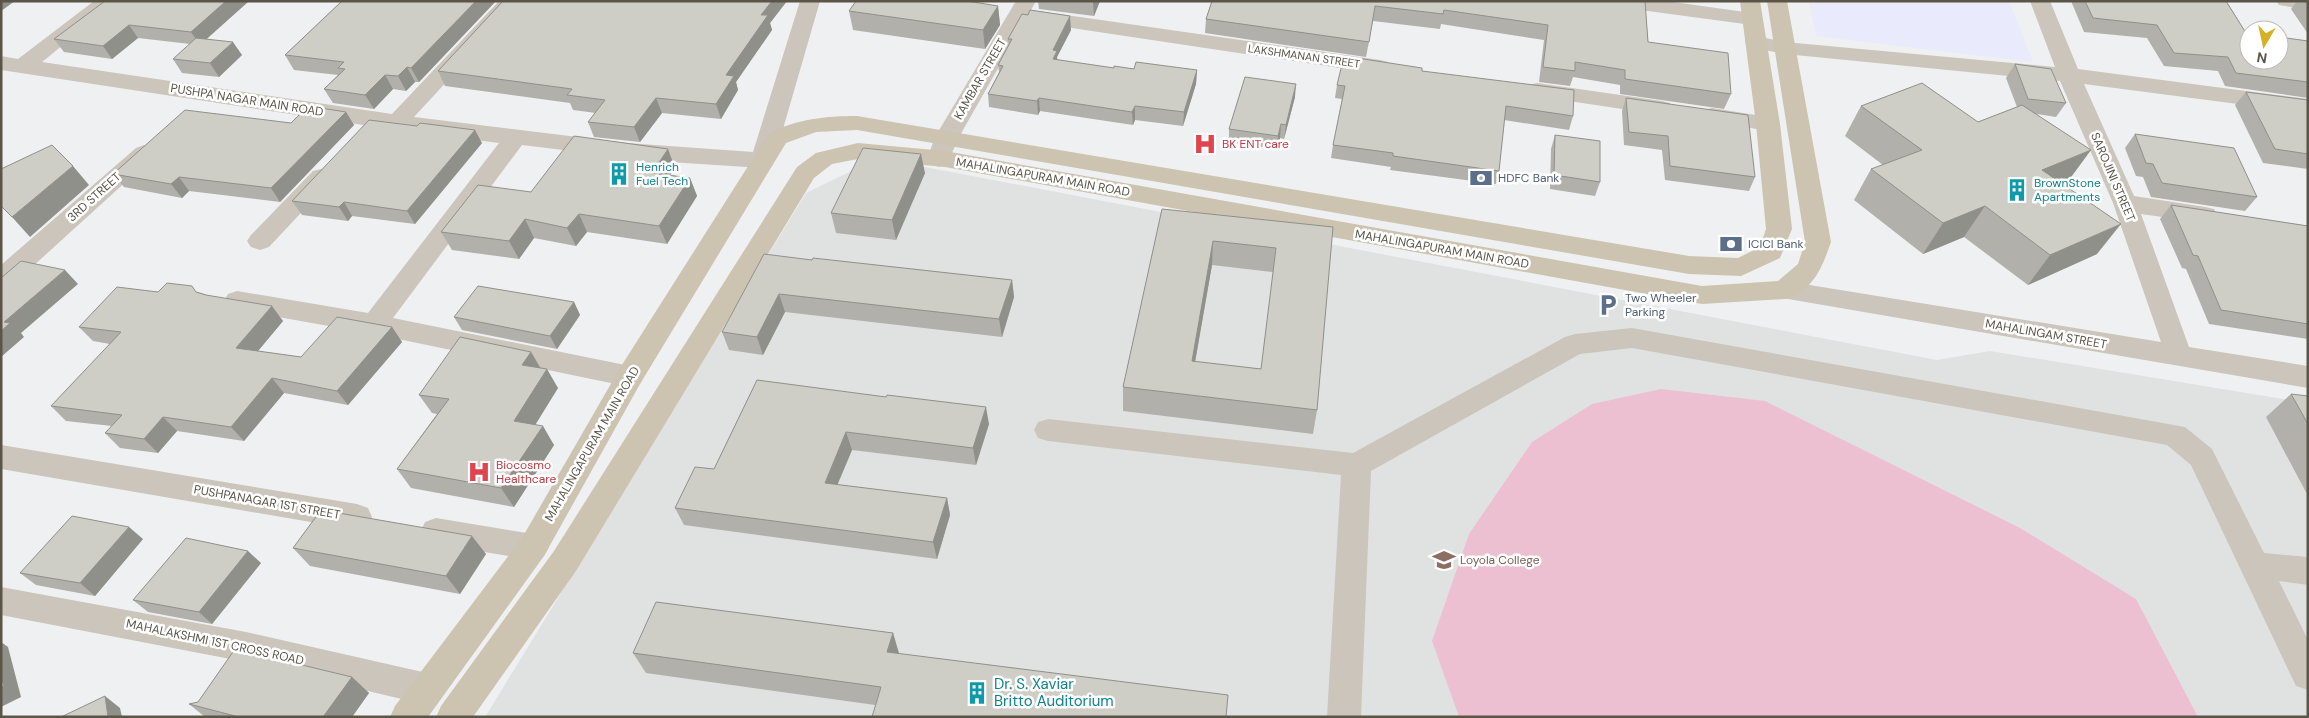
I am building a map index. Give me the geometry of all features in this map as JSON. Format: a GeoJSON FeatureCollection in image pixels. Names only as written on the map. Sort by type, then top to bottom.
{"type":"FeatureCollection","features":[{"type":"Feature","properties":{"kind":"main road"},"geometry":{"type":"LineString","coordinates":[[1777,1],[1818,242],[1808,269],[1784,290]]}},
{"type":"Feature","properties":{"kind":"main road","name":"MAHALINGAPURAM MAIN ROAD"},"geometry":{"type":"LineString","coordinates":[[453,717],[565,561],[805,173],[824,158],[858,151],[943,148],[1690,265],[1741,267],[1771,252],[1779,230],[1768,124],[1753,21]]}},
{"type":"Feature","properties":{"kind":"main road","name":"MAHALINGAPURAM MAIN ROAD"},"geometry":{"type":"LineString","coordinates":[[407,717],[533,547],[630,376],[762,160],[777,138],[799,127],[823,123],[857,123],[943,148],[1702,295],[1784,290]]}},
{"type":"Feature","properties":{"kind":"main road"},"geometry":{"type":"LineString","coordinates":[[762,160],[805,173]]}},
{"type":"Feature","properties":{"kind":"street"},"geometry":{"type":"LineString","coordinates":[[12,64],[107,1]]}},
{"type":"Feature","properties":{"kind":"street"},"geometry":{"type":"LineString","coordinates":[[355,141],[386,121],[512,1]]}},
{"type":"Feature","properties":{"kind":"street"},"geometry":{"type":"LineString","coordinates":[[762,160],[810,1]]}},
{"type":"Feature","properties":{"kind":"street"},"geometry":{"type":"LineString","coordinates":[[1618,1],[1753,21],[1785,48],[2069,74],[2308,106]]}},
{"type":"Feature","properties":{"kind":"street","name":"SAROJINI STREET"},"geometry":{"type":"LineString","coordinates":[[2040,1],[2069,74],[2125,203],[2179,356]]}},
{"type":"Feature","properties":{"kind":"street"},"geometry":{"type":"LineString","coordinates":[[2286,1],[2308,4]]}},
{"type":"Feature","properties":{"kind":"street","name":"LAKSHMANAN STREET"},"geometry":{"type":"LineString","coordinates":[[1022,8],[1403,70]]}},
{"type":"Feature","properties":{"kind":"street","name":"KAMBAR STREET"},"geometry":{"type":"LineString","coordinates":[[943,148],[1022,8]]}},
{"type":"Feature","properties":{"kind":"street","name":"PUSHPA NAGAR MAIN ROAD"},"geometry":{"type":"LineString","coordinates":[[12,64],[386,121],[515,138],[706,160],[762,160]]}},
{"type":"Feature","properties":{"kind":"street"},"geometry":{"type":"LineString","coordinates":[[1521,88],[1768,124]]}},
{"type":"Feature","properties":{"kind":"street"},"geometry":{"type":"LineString","coordinates":[[188,114],[210,94]]}},
{"type":"Feature","properties":{"kind":"street"},"geometry":{"type":"LineString","coordinates":[[374,324],[515,138]]}},
{"type":"Feature","properties":{"kind":"street","name":"3RD STREET"},"geometry":{"type":"LineString","coordinates":[[1,280],[158,141]]}},
{"type":"Feature","properties":{"kind":"street"},"geometry":{"type":"LineString","coordinates":[[260,241],[334,162]]}},
{"type":"Feature","properties":{"kind":"street"},"geometry":{"type":"LineString","coordinates":[[2125,203],[2231,219]]}},
{"type":"Feature","properties":{"kind":"street","name":"MAHALINGAM STREET"},"geometry":{"type":"LineString","coordinates":[[1784,290],[2308,377]]}},
{"type":"Feature","properties":{"kind":"street"},"geometry":{"type":"LineString","coordinates":[[218,298],[374,324],[630,376]]}},
{"type":"Feature","properties":{"kind":"street"},"geometry":{"type":"LineString","coordinates":[[1048,430],[1356,465],[1575,344],[1632,338],[2175,435],[2202,457],[2308,675]]}},
{"type":"Feature","properties":{"kind":"street","name":"PUSHPANAGAR 1ST STREET"},"geometry":{"type":"LineString","coordinates":[[1,457],[533,547]]}},
{"type":"Feature","properties":{"kind":"street"},"geometry":{"type":"LineString","coordinates":[[1344,717],[1356,465]]}},
{"type":"Feature","properties":{"kind":"street"},"geometry":{"type":"LineString","coordinates":[[2254,565],[2308,571]]}},
{"type":"Feature","properties":{"kind":"street","name":"MAHALAKSHMI 1ST CROSS ROAD"},"geometry":{"type":"LineString","coordinates":[[1,601],[238,658],[427,689]]}},
{"type":"Feature","properties":{"kind":"shaded area"},"geometry":{"type":"Polygon","coordinates":[[[1809,1],[2009,1],[2033,62],[1816,36],[1809,1]]]}},
{"type":"Feature","properties":{"kind":"shaded area","name":"Loyola College"},"geometry":{"type":"Polygon","coordinates":[[[878,158],[1937,360],[1990,351],[2308,403],[2308,717],[485,717],[806,193],[878,158]]]}},
{"type":"Feature","properties":{"kind":"shaded area"},"geometry":{"type":"Polygon","coordinates":[[[1661,389],[1765,401],[2020,528],[2136,599],[2198,717],[1459,717],[1432,641],[1469,534],[1532,442],[1592,404],[1661,389]]]}},
{"type":"Feature","properties":{"kind":"building"},"geometry":{"type":"Polygon","coordinates":[[[105,1],[226,1],[191,32],[129,25],[103,46],[54,39],[105,1]]]}},
{"type":"Feature","properties":{"kind":"building"},"geometry":{"type":"Polygon","coordinates":[[[342,1],[476,1],[411,68],[407,67],[398,76],[385,75],[365,95],[324,89],[345,69],[338,68],[344,62],[285,55],[342,1]]]}},
{"type":"Feature","properties":{"kind":"building"},"geometry":{"type":"Polygon","coordinates":[[[503,1],[772,1],[761,15],[768,15],[726,75],[734,76],[716,104],[656,98],[634,127],[588,122],[605,100],[567,95],[572,89],[438,71],[503,1]]]}},
{"type":"Feature","properties":{"kind":"building"},"geometry":{"type":"Polygon","coordinates":[[[856,1],[967,1],[998,6],[983,30],[849,11],[856,1]]]}},
{"type":"Feature","properties":{"kind":"building"},"geometry":{"type":"Polygon","coordinates":[[[1212,1],[1645,1],[1648,42],[1728,53],[1731,94],[1625,79],[1625,70],[1575,62],[1575,71],[1543,67],[1548,25],[1444,10],[1443,14],[1375,6],[1369,42],[1206,19],[1212,1]]]}},
{"type":"Feature","properties":{"kind":"building"},"geometry":{"type":"Polygon","coordinates":[[[2085,1],[2226,1],[2239,22],[2239,70],[2289,70],[2289,38],[2308,41],[2308,82],[2236,73],[2228,57],[2174,53],[2157,25],[2093,18],[2085,1]]]}},
{"type":"Feature","properties":{"kind":"building"},"geometry":{"type":"Polygon","coordinates":[[[1030,10],[1070,16],[1053,50],[1057,51],[1053,59],[1114,68],[1114,66],[1134,69],[1136,62],[1197,70],[1184,112],[1135,106],[1132,112],[1039,98],[1037,101],[988,94],[1003,66],[998,65],[1012,39],[1008,39],[1022,14],[1028,15],[1030,10]]]}},
{"type":"Feature","properties":{"kind":"building"},"geometry":{"type":"Polygon","coordinates":[[[196,38],[233,42],[210,63],[173,59],[196,38]]]}},
{"type":"Feature","properties":{"kind":"building"},"geometry":{"type":"Polygon","coordinates":[[[1344,56],[1422,68],[1422,71],[1574,90],[1573,116],[1506,106],[1499,171],[1393,156],[1393,153],[1333,145],[1345,86],[1337,85],[1344,56]]]}},
{"type":"Feature","properties":{"kind":"building"},"geometry":{"type":"Polygon","coordinates":[[[2015,64],[2051,69],[2066,103],[2028,99],[2015,64]]]}},
{"type":"Feature","properties":{"kind":"building"},"geometry":{"type":"Polygon","coordinates":[[[1245,77],[1296,84],[1286,125],[1281,124],[1278,136],[1229,129],[1245,77]]]}},
{"type":"Feature","properties":{"kind":"building"},"geometry":{"type":"Polygon","coordinates":[[[1922,83],[1978,122],[2022,105],[2091,150],[2042,170],[2121,224],[2050,255],[1985,206],[1943,223],[1871,169],[1922,150],[1861,106],[1922,83]]]}},
{"type":"Feature","properties":{"kind":"building"},"geometry":{"type":"Polygon","coordinates":[[[2246,92],[2308,100],[2308,154],[2275,149],[2246,92]]]}},
{"type":"Feature","properties":{"kind":"building"},"geometry":{"type":"Polygon","coordinates":[[[1626,98],[1748,115],[1755,177],[1670,166],[1668,136],[1629,132],[1626,98]]]}},
{"type":"Feature","properties":{"kind":"building"},"geometry":{"type":"Polygon","coordinates":[[[308,106],[346,112],[271,188],[179,177],[171,184],[113,174],[185,110],[291,123],[308,106]]]}},
{"type":"Feature","properties":{"kind":"building"},"geometry":{"type":"Polygon","coordinates":[[[369,120],[417,126],[420,123],[475,130],[407,211],[344,202],[339,207],[292,201],[369,120]]]}},
{"type":"Feature","properties":{"kind":"building"},"geometry":{"type":"Polygon","coordinates":[[[2135,134],[2234,148],[2257,197],[2162,183],[2153,164],[2146,163],[2135,134]]]}},
{"type":"Feature","properties":{"kind":"building"},"geometry":{"type":"Polygon","coordinates":[[[1555,135],[1600,141],[1600,182],[1554,175],[1555,135]]]}},
{"type":"Feature","properties":{"kind":"building"},"geometry":{"type":"Polygon","coordinates":[[[574,136],[668,149],[652,173],[690,178],[659,226],[579,214],[567,228],[525,219],[509,241],[441,232],[478,185],[531,192],[574,136]]]}},
{"type":"Feature","properties":{"kind":"building"},"geometry":{"type":"Polygon","coordinates":[[[52,145],[73,166],[12,217],[1,206],[1,169],[52,145]]]}},
{"type":"Feature","properties":{"kind":"building"},"geometry":{"type":"Polygon","coordinates":[[[863,148],[921,154],[892,220],[831,213],[863,148]]]}},
{"type":"Feature","properties":{"kind":"building"},"geometry":{"type":"Polygon","coordinates":[[[2171,205],[2308,226],[2308,324],[2221,310],[2198,256],[2193,255],[2171,205]]]}},
{"type":"Feature","properties":{"kind":"building"},"geometry":{"type":"Polygon","coordinates":[[[1162,209],[1333,227],[1317,410],[1123,387],[1162,209]],[[1213,241],[1192,361],[1261,369],[1276,248],[1213,241]]]}},
{"type":"Feature","properties":{"kind":"building"},"geometry":{"type":"Polygon","coordinates":[[[764,254],[1012,280],[999,319],[779,294],[757,337],[722,332],[764,254]]]}},
{"type":"Feature","properties":{"kind":"building"},"geometry":{"type":"Polygon","coordinates":[[[21,261],[65,270],[4,322],[10,323],[1,331],[1,278],[21,261]]]}},
{"type":"Feature","properties":{"kind":"building"},"geometry":{"type":"Polygon","coordinates":[[[167,283],[192,286],[196,292],[206,295],[272,306],[236,348],[301,357],[337,317],[392,327],[337,391],[272,378],[231,427],[163,417],[144,439],[105,433],[122,415],[51,406],[121,332],[79,327],[117,287],[158,292],[167,283]]]}},
{"type":"Feature","properties":{"kind":"building"},"geometry":{"type":"Polygon","coordinates":[[[478,286],[574,302],[550,336],[454,317],[478,286]]]}},
{"type":"Feature","properties":{"kind":"building"},"geometry":{"type":"Polygon","coordinates":[[[460,337],[531,352],[522,365],[547,369],[514,421],[543,426],[501,488],[397,469],[449,399],[419,395],[460,337]]]}},
{"type":"Feature","properties":{"kind":"building"},"geometry":{"type":"Polygon","coordinates":[[[757,380],[886,397],[887,395],[986,407],[973,448],[846,432],[825,483],[947,498],[933,542],[675,508],[695,467],[714,469],[757,380]]]}},
{"type":"Feature","properties":{"kind":"building"},"geometry":{"type":"Polygon","coordinates":[[[2291,394],[2308,396],[2308,424],[2291,394]]]}},
{"type":"Feature","properties":{"kind":"building"},"geometry":{"type":"Polygon","coordinates":[[[321,510],[472,536],[446,576],[293,548],[321,510]]]}},
{"type":"Feature","properties":{"kind":"building"},"geometry":{"type":"Polygon","coordinates":[[[72,516],[129,527],[80,583],[20,573],[72,516]]]}},
{"type":"Feature","properties":{"kind":"building"},"geometry":{"type":"Polygon","coordinates":[[[186,538],[248,551],[199,612],[133,600],[186,538]]]}},
{"type":"Feature","properties":{"kind":"building"},"geometry":{"type":"Polygon","coordinates":[[[656,602],[893,633],[887,652],[1228,695],[1226,717],[872,717],[881,687],[633,653],[656,602]]]}},
{"type":"Feature","properties":{"kind":"building"},"geometry":{"type":"Polygon","coordinates":[[[235,649],[352,677],[323,717],[239,717],[189,704],[198,702],[235,649]]]}},
{"type":"Feature","properties":{"kind":"building"},"geometry":{"type":"Polygon","coordinates":[[[1,676],[4,686],[1,687],[1,676]]]}},
{"type":"Feature","properties":{"kind":"building"},"geometry":{"type":"Polygon","coordinates":[[[105,696],[108,717],[61,717],[105,696]]]}},
{"type":"Feature","properties":{"kind":"place","name":"BK ENT care"},"geometry":{"type":"Point","coordinates":[1205,144]}},
{"type":"Feature","properties":{"kind":"place","name":"Henrich Fuel Tech"},"geometry":{"type":"Point","coordinates":[619,174]}},
{"type":"Feature","properties":{"kind":"place","name":"HDFC Bank"},"geometry":{"type":"Point","coordinates":[1481,178]}},
{"type":"Feature","properties":{"kind":"place","name":"BrownStone Apartments"},"geometry":{"type":"Point","coordinates":[2017,190]}},
{"type":"Feature","properties":{"kind":"place","name":"ICICI Bank"},"geometry":{"type":"Point","coordinates":[1731,244]}},
{"type":"Feature","properties":{"kind":"place","name":"Two Wheeler Parking"},"geometry":{"type":"Point","coordinates":[1608,305]}},
{"type":"Feature","properties":{"kind":"place","name":"Biocosmo Healthcare"},"geometry":{"type":"Point","coordinates":[479,472]}},
{"type":"Feature","properties":{"kind":"place","name":"Loyola College"},"geometry":{"type":"Point","coordinates":[1444,560]}},
{"type":"Feature","properties":{"kind":"place","name":"Dr. S. Xaviar Britto Auditorium"},"geometry":{"type":"Point","coordinates":[977,693]}}]}
